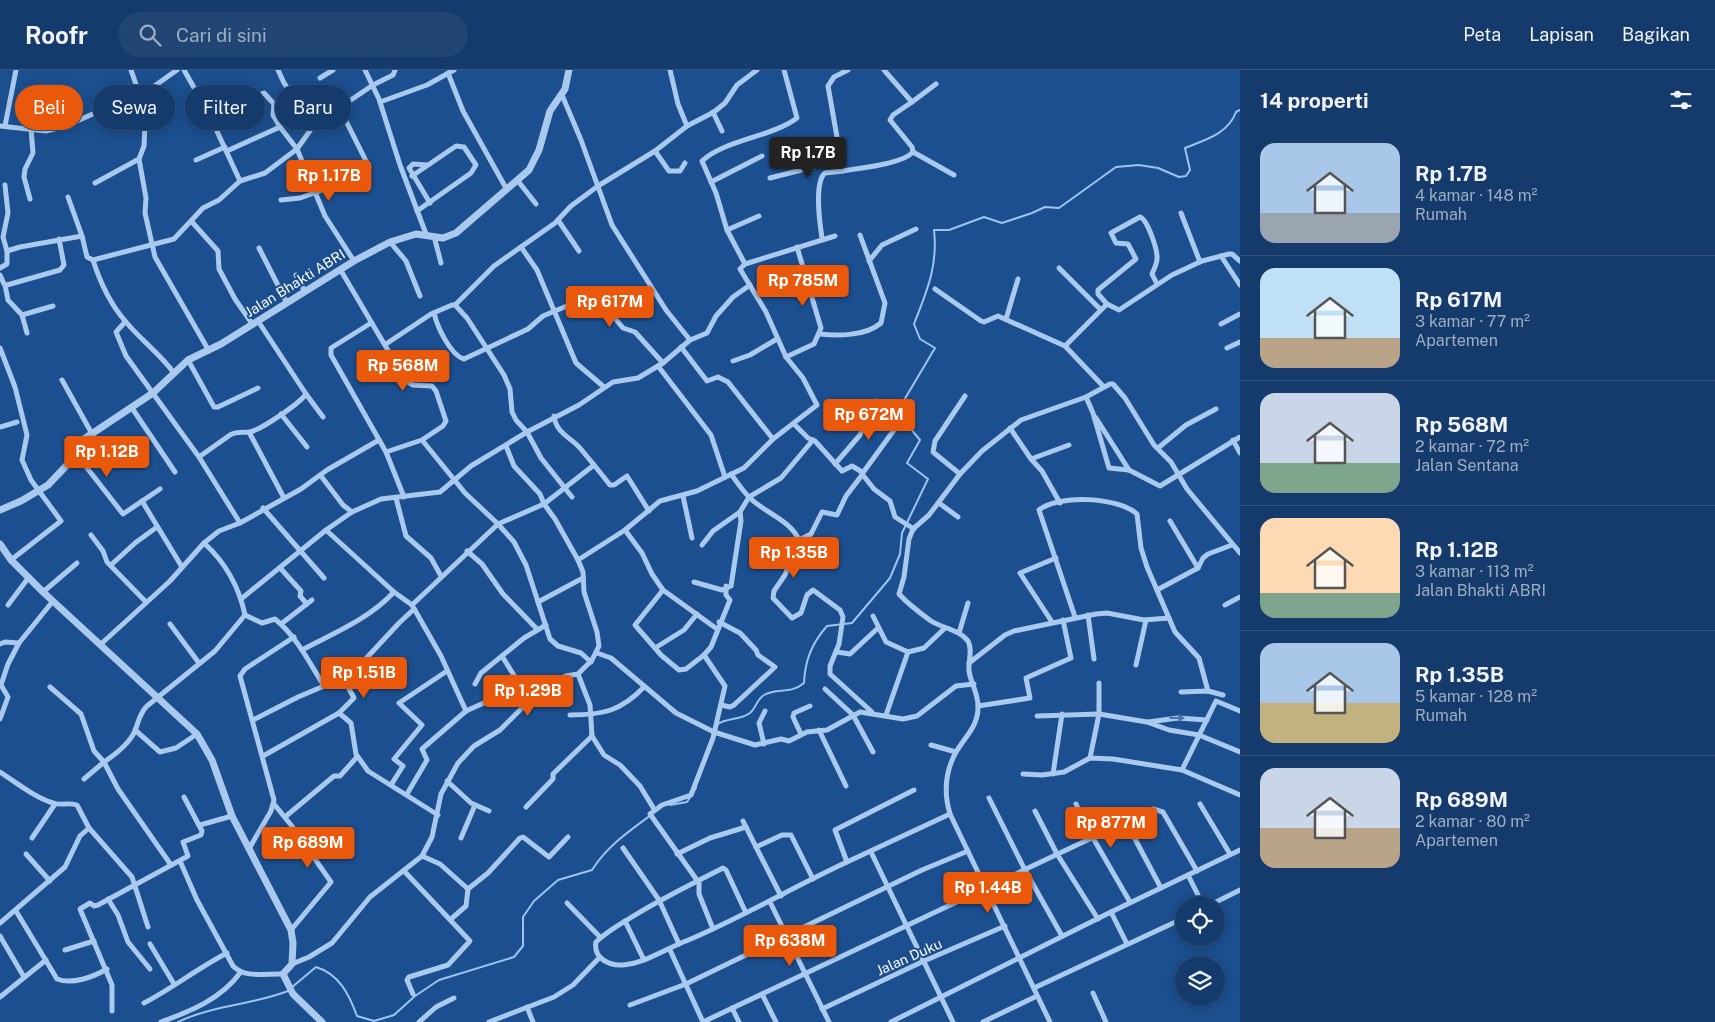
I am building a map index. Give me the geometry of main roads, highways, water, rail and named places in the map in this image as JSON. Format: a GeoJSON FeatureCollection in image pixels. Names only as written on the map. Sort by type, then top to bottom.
{"type":"FeatureCollection","features":[{"type":"Feature","properties":{"kind":"waterway"},"geometry":{"type":"LineString","coordinates":[[718,724],[750,713],[764,695],[774,691],[794,689],[804,683],[808,659],[813,645],[822,632],[827,626],[852,623],[890,578],[900,554],[902,533],[928,479],[907,463],[920,440],[897,412],[935,348],[920,339],[914,324],[933,267],[934,230],[949,230],[984,217],[1002,223],[1045,207],[1059,208],[1116,167],[1139,165],[1158,168],[1179,177],[1186,176],[1190,170],[1185,148],[1222,131],[1232,120],[1236,112],[1240,110]]}},
{"type":"Feature","properties":{"kind":"waterway"},"geometry":{"type":"LineString","coordinates":[[670,805],[687,802],[696,788]]}},
{"type":"Feature","properties":{"kind":"waterway"},"geometry":{"type":"LineString","coordinates":[[291,988],[316,967],[324,970],[337,980],[347,993],[357,1016],[374,1021],[394,1015],[415,996],[439,980],[514,957],[523,946],[523,917],[534,901],[558,880],[592,870],[611,847],[651,815]]}},
{"type":"Feature","properties":{"kind":"waterway"},"geometry":{"type":"LineString","coordinates":[[178,1022],[219,1008],[274,996],[288,991]]}}]}
